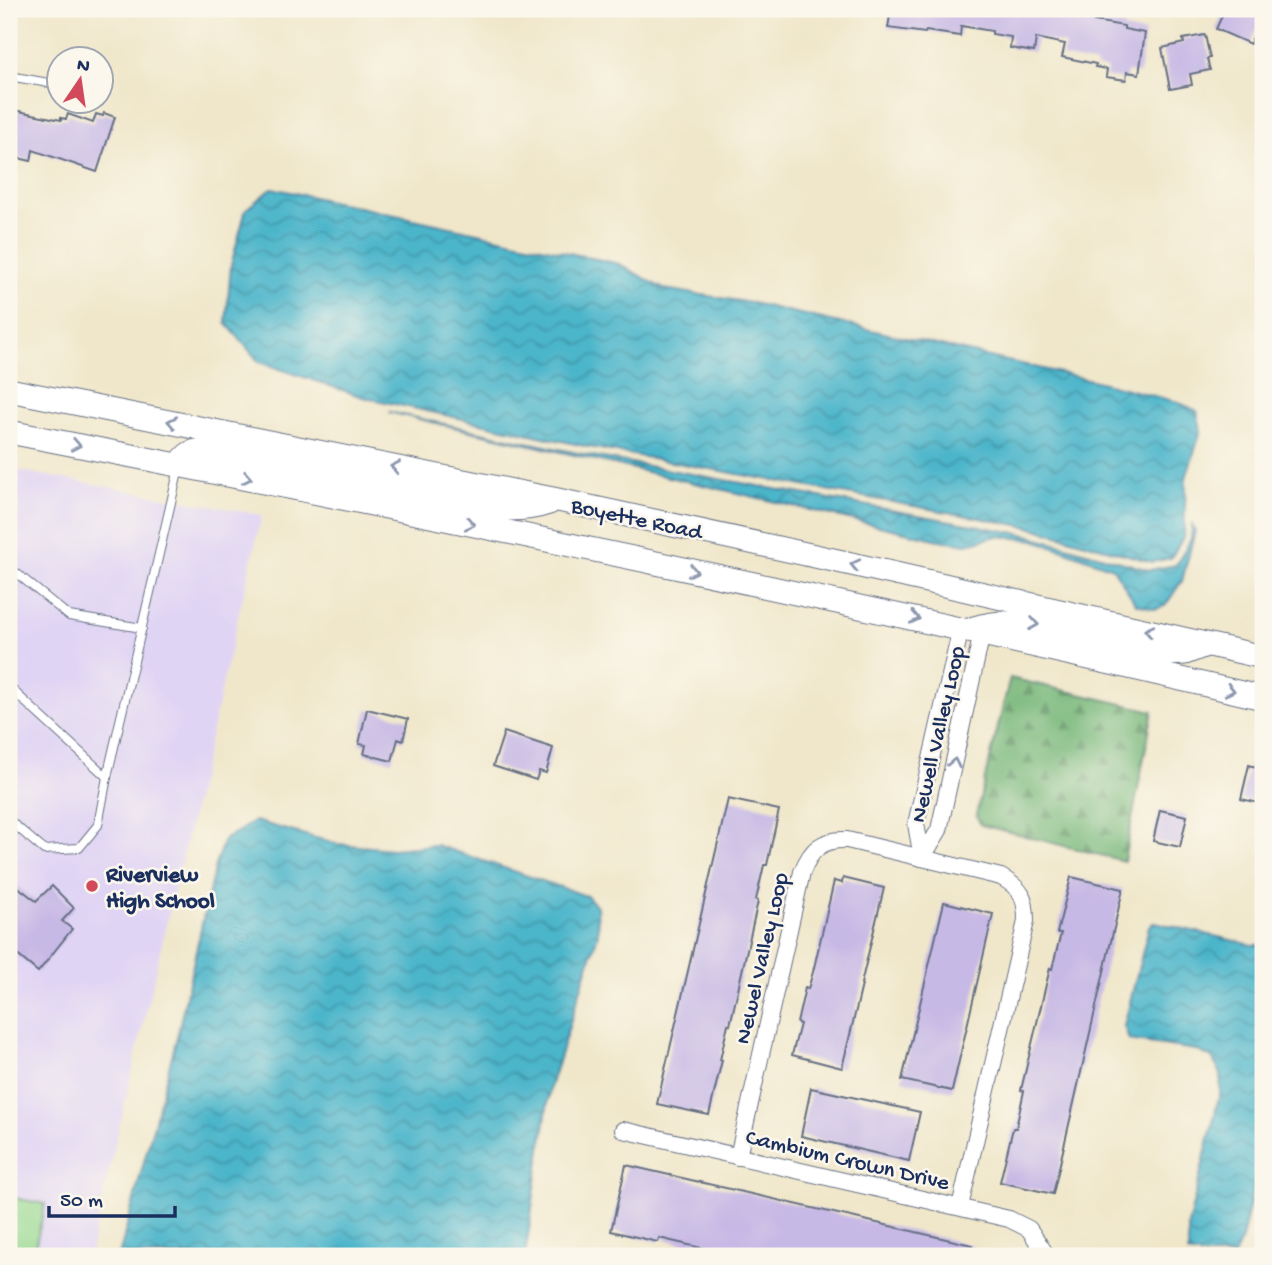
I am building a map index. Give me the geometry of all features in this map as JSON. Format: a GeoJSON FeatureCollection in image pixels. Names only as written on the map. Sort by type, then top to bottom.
{"type":"FeatureCollection","features":[{"type":"Feature","properties":{"kind":"main road","name":"Boyette Road"},"geometry":{"type":"LineString","coordinates":[[9,390],[558,500],[1263,657]]}},
{"type":"Feature","properties":{"kind":"main road","name":"Boyette Road"},"geometry":{"type":"LineString","coordinates":[[9,432],[611,553],[970,630],[1263,698]]}},
{"type":"Feature","properties":{"kind":"main road"},"geometry":{"type":"LineString","coordinates":[[180,465],[189,453],[204,450],[489,508],[508,510],[537,507],[558,500]]}},
{"type":"Feature","properties":{"kind":"main road"},"geometry":{"type":"LineString","coordinates":[[970,630],[1002,621],[1028,623],[1175,654],[1194,651],[1207,644]]}},
{"type":"Feature","properties":{"kind":"street","name":"Newell Valley Loop"},"geometry":{"type":"LineString","coordinates":[[922,858],[939,830],[970,630]]}},
{"type":"Feature","properties":{"kind":"street","name":"Newell Valley Loop"},"geometry":{"type":"LineString","coordinates":[[922,858],[916,824],[970,630]]}},
{"type":"Feature","properties":{"kind":"street","name":"Newel Valley Loop"},"geometry":{"type":"LineString","coordinates":[[738,1157],[802,872],[814,850],[825,842],[847,840],[1001,877],[1013,883],[1022,894],[1026,906],[1026,921],[960,1207]]}},
{"type":"Feature","properties":{"kind":"street","name":"Cambium Crown Drive"},"geometry":{"type":"LineString","coordinates":[[623,1130],[1009,1219],[1021,1224],[1035,1236],[1047,1256]]}},
{"type":"Feature","properties":{"kind":"lane"},"geometry":{"type":"LineString","coordinates":[[9,76],[46,83]]}},
{"type":"Feature","properties":{"kind":"lane"},"geometry":{"type":"LineString","coordinates":[[9,820],[44,850],[79,848],[99,825],[107,778],[180,465]]}},
{"type":"Feature","properties":{"kind":"lane"},"geometry":{"type":"LineString","coordinates":[[9,567],[69,616],[142,628]]}},
{"type":"Feature","properties":{"kind":"lane"},"geometry":{"type":"LineString","coordinates":[[9,687],[107,778]]}},
{"type":"Feature","properties":{"kind":"shaded area","name":"Riverview High School"},"geometry":{"type":"Polygon","coordinates":[[[9,469],[262,515],[89,1256],[9,1256],[9,469]]]}},
{"type":"Feature","properties":{"kind":"green space"},"geometry":{"type":"Polygon","coordinates":[[[1010,678],[1153,711],[1124,861],[981,825],[976,815],[1010,678]]]}},
{"type":"Feature","properties":{"kind":"green space"},"geometry":{"type":"Polygon","coordinates":[[[9,1197],[45,1204],[33,1256],[9,1256],[9,1197]]]}},
{"type":"Feature","properties":{"kind":"water"},"geometry":{"type":"Polygon","coordinates":[[[272,188],[619,264],[664,289],[752,303],[1177,402],[1197,411],[1201,431],[1186,478],[1184,536],[1171,558],[1152,562],[1029,527],[589,447],[363,397],[259,362],[226,323],[231,265],[246,209],[272,188]]]}},
{"type":"Feature","properties":{"kind":"water"},"geometry":{"type":"Polygon","coordinates":[[[389,412],[587,455],[1028,535],[1149,570],[1176,565],[1191,539],[1192,525],[1195,531],[1182,581],[1165,606],[1156,609],[1136,604],[1113,568],[1035,540],[997,536],[967,544],[939,540],[389,412]]]}},
{"type":"Feature","properties":{"kind":"water"},"geometry":{"type":"Polygon","coordinates":[[[255,821],[337,844],[393,849],[436,845],[587,896],[597,906],[598,934],[550,1087],[525,1256],[119,1256],[177,1037],[215,865],[224,840],[255,821]]]}},
{"type":"Feature","properties":{"kind":"water"},"geometry":{"type":"Polygon","coordinates":[[[1155,922],[1252,945],[1263,945],[1263,1145],[1242,1239],[1234,1256],[1201,1256],[1188,1253],[1188,1225],[1220,1093],[1221,1074],[1212,1058],[1196,1050],[1129,1040],[1124,1026],[1149,926],[1155,922]]]}},
{"type":"Feature","properties":{"kind":"building"},"geometry":{"type":"Polygon","coordinates":[[[891,9],[1096,9],[1094,21],[1145,33],[1139,74],[1127,72],[1126,80],[1106,77],[1107,69],[1095,67],[1096,64],[1062,57],[1065,44],[1036,38],[1034,52],[1010,48],[1011,37],[992,34],[992,31],[961,26],[960,36],[888,28],[891,9]]]}},
{"type":"Feature","properties":{"kind":"building"},"geometry":{"type":"Polygon","coordinates":[[[1225,9],[1263,9],[1263,28],[1258,26],[1250,44],[1216,29],[1225,9]]]}},
{"type":"Feature","properties":{"kind":"building"},"geometry":{"type":"Polygon","coordinates":[[[1205,35],[1210,70],[1190,74],[1192,85],[1170,89],[1162,48],[1184,43],[1183,39],[1205,35]]]}},
{"type":"Feature","properties":{"kind":"building"},"geometry":{"type":"Polygon","coordinates":[[[9,109],[61,120],[74,116],[93,123],[95,116],[115,117],[97,172],[33,150],[31,161],[9,156],[9,109]]]}},
{"type":"Feature","properties":{"kind":"building"},"geometry":{"type":"Polygon","coordinates":[[[367,709],[408,719],[403,741],[398,739],[392,761],[364,754],[366,745],[359,744],[367,709]]]}},
{"type":"Feature","properties":{"kind":"building"},"geometry":{"type":"Polygon","coordinates":[[[504,732],[553,748],[546,773],[539,771],[536,780],[493,766],[504,732]]]}},
{"type":"Feature","properties":{"kind":"building"},"geometry":{"type":"Polygon","coordinates":[[[1249,765],[1263,769],[1263,804],[1241,799],[1249,765]]]}},
{"type":"Feature","properties":{"kind":"building"},"geometry":{"type":"Polygon","coordinates":[[[728,799],[779,810],[767,865],[764,865],[709,1115],[657,1104],[728,799]]]}},
{"type":"Feature","properties":{"kind":"building"},"geometry":{"type":"Polygon","coordinates":[[[1160,810],[1187,816],[1180,847],[1153,841],[1160,810]]]}},
{"type":"Feature","properties":{"kind":"building"},"geometry":{"type":"Polygon","coordinates":[[[1071,877],[1123,889],[1053,1194],[1000,1182],[1013,1128],[1016,1128],[1024,1091],[1021,1090],[1061,933],[1057,933],[1071,877]]]}},
{"type":"Feature","properties":{"kind":"building"},"geometry":{"type":"Polygon","coordinates":[[[843,878],[884,888],[842,1068],[792,1055],[805,988],[808,989],[813,972],[834,881],[842,883],[843,878]]]}},
{"type":"Feature","properties":{"kind":"building"},"geometry":{"type":"Polygon","coordinates":[[[9,880],[36,901],[52,886],[74,908],[62,921],[72,929],[38,972],[9,948],[9,880]]]}},
{"type":"Feature","properties":{"kind":"building"},"geometry":{"type":"Polygon","coordinates":[[[944,902],[993,914],[952,1091],[902,1080],[944,902]]]}},
{"type":"Feature","properties":{"kind":"building"},"geometry":{"type":"Polygon","coordinates":[[[811,1088],[920,1112],[909,1161],[801,1136],[811,1088]]]}},
{"type":"Feature","properties":{"kind":"building"},"geometry":{"type":"Polygon","coordinates":[[[626,1165],[972,1245],[969,1256],[735,1256],[659,1238],[658,1242],[611,1231],[626,1165]]]}},
{"type":"Feature","properties":{"kind":"place","name":"Riverview High School"},"geometry":{"type":"Point","coordinates":[92,886]}}]}
